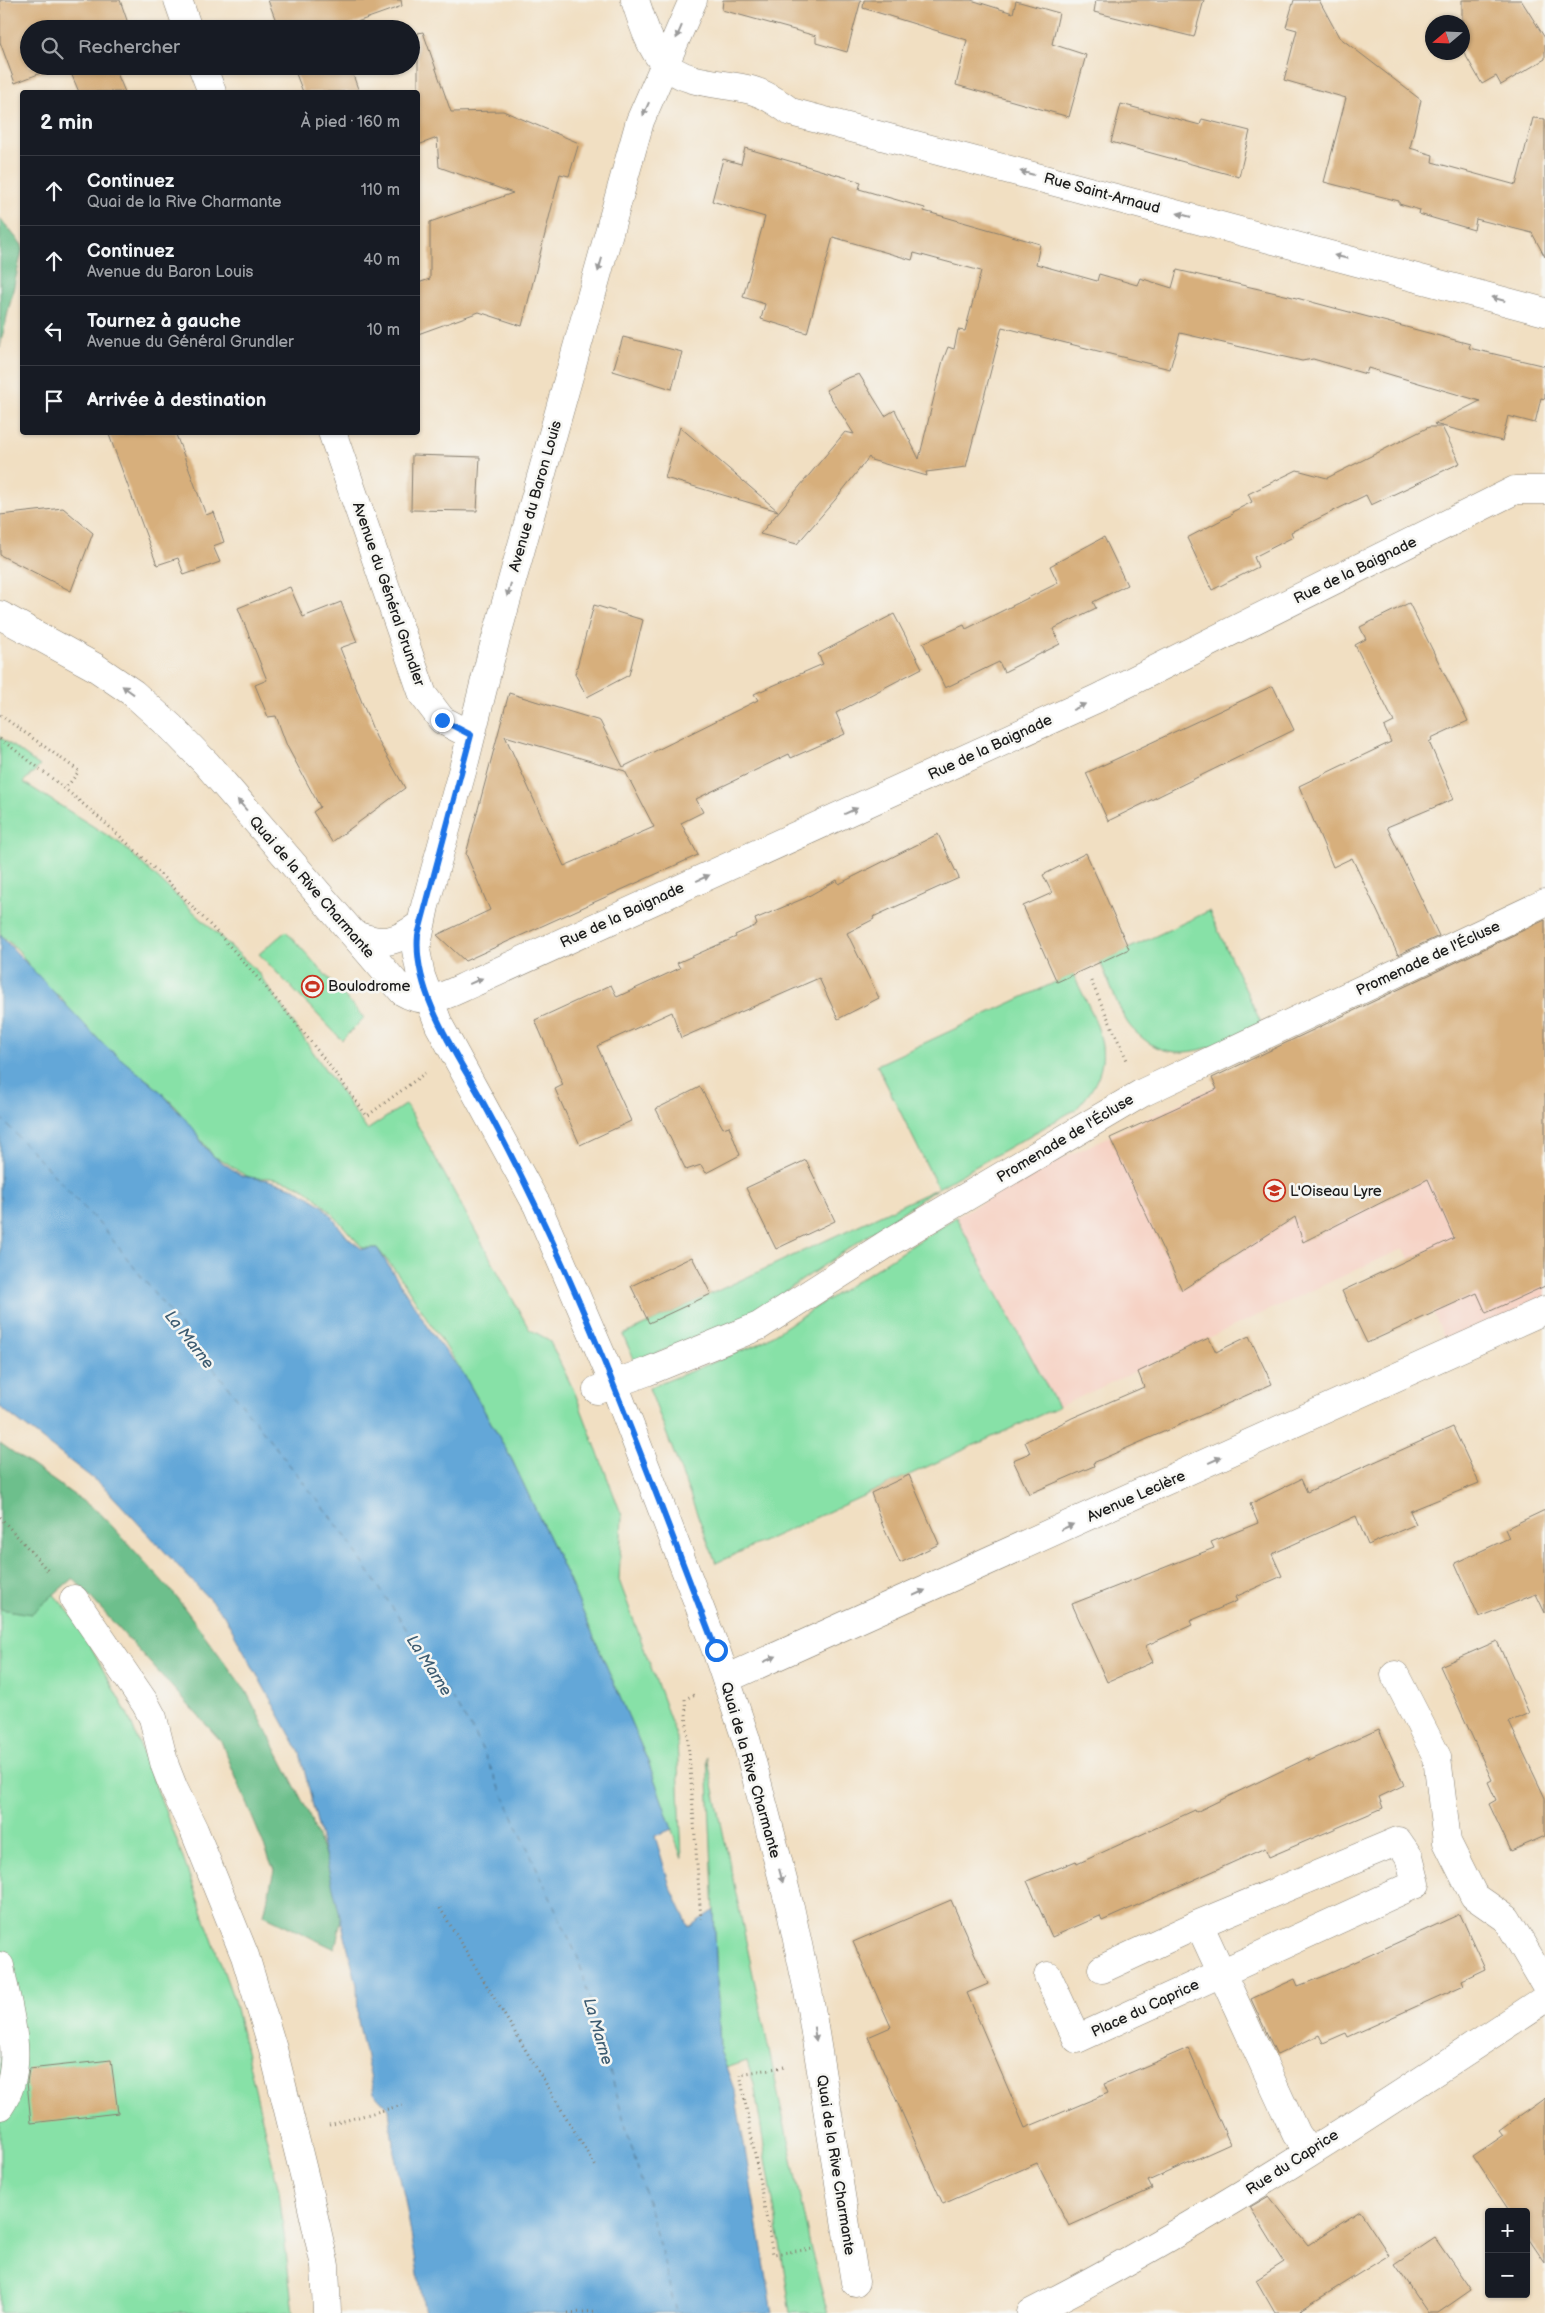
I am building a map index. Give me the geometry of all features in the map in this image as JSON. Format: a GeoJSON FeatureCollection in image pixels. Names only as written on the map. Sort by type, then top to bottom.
{"type":"FeatureCollection","features":[{"type":"Feature","properties":{"kind":"street"},"geometry":{"type":"LineString","coordinates":[[178,0],[185,20]]}},
{"type":"Feature","properties":{"kind":"street"},"geometry":{"type":"LineString","coordinates":[[635,0],[652,44],[665,64]]}},
{"type":"Feature","properties":{"kind":"street","name":"Avenue du Baron Louis"},"geometry":{"type":"LineString","coordinates":[[430,1000],[421,976],[416,950],[421,924],[490,660],[640,120],[693,0]]}},
{"type":"Feature","properties":{"kind":"street","name":"Rue Saint-Arnaud"},"geometry":{"type":"LineString","coordinates":[[665,64],[691,79],[752,90],[774,100],[792,112],[1545,312]]}},
{"type":"Feature","properties":{"kind":"street"},"geometry":{"type":"LineString","coordinates":[[205,75],[211,90]]}},
{"type":"Feature","properties":{"kind":"street","name":"Avenue du Général Grundler"},"geometry":{"type":"LineString","coordinates":[[333,435],[423,695],[442,720],[471,735]]}},
{"type":"Feature","properties":{"kind":"street","name":"Rue de la Baignade"},"geometry":{"type":"LineString","coordinates":[[430,1000],[484,978],[1096,698],[1515,490],[1545,490]]}},
{"type":"Feature","properties":{"kind":"street","name":"Quai de la Rive Charmante"},"geometry":{"type":"LineString","coordinates":[[0,615],[95,667],[133,693],[171,727],[206,763],[403,992],[422,1001],[430,1000],[439,1025],[537,1205],[605,1387],[726,1679],[748,1749],[790,1907],[809,1996],[855,2282]]}},
{"type":"Feature","properties":{"kind":"street","name":"Promenade de l'Écluse"},"geometry":{"type":"LineString","coordinates":[[605,1387],[758,1326],[890,1242],[1142,1093],[1545,903]]}},
{"type":"Feature","properties":{"kind":"street"},"geometry":{"type":"LineString","coordinates":[[353,934],[374,942],[384,942],[403,937],[421,924]]}},
{"type":"Feature","properties":{"kind":"street","name":"Avenue Leclère"},"geometry":{"type":"LineString","coordinates":[[726,1679],[1545,1310]]}},
{"type":"Feature","properties":{"kind":"street"},"geometry":{"type":"LineString","coordinates":[[74,1600],[153,1718],[165,1766],[197,1838],[245,1956],[273,2049],[310,2199],[325,2266],[327,2313]]}},
{"type":"Feature","properties":{"kind":"street"},"geometry":{"type":"LineString","coordinates":[[1395,1675],[1437,1757],[1447,1842],[1474,1896],[1507,1919],[1545,1984]]}},
{"type":"Feature","properties":{"kind":"street"},"geometry":{"type":"LineString","coordinates":[[1102,1970],[1199,1924],[1403,1849],[1447,1842]]}},
{"type":"Feature","properties":{"kind":"street","name":"Place du Caprice"},"geometry":{"type":"LineString","coordinates":[[1048,1976],[1077,2039],[1416,1884],[1403,1849]]}},
{"type":"Feature","properties":{"kind":"street"},"geometry":{"type":"LineString","coordinates":[[1199,1924],[1296,2134],[1308,2151]]}},
{"type":"Feature","properties":{"kind":"street"},"geometry":{"type":"LineString","coordinates":[[0,1966],[16,2057],[9,2093],[0,2106]]}},
{"type":"Feature","properties":{"kind":"street","name":"Rue du Caprice"},"geometry":{"type":"LineString","coordinates":[[1031,2313],[1084,2286],[1242,2195],[1308,2151],[1413,2086],[1545,1998]]}},
{"type":"Feature","properties":{"kind":"path"},"geometry":{"type":"LineString","coordinates":[[0,715],[79,771],[66,788]]}},
{"type":"Feature","properties":{"kind":"path"},"geometry":{"type":"LineString","coordinates":[[0,739],[66,788],[187,898],[324,1057],[367,1116],[430,1070]]}},
{"type":"Feature","properties":{"kind":"path"},"geometry":{"type":"LineString","coordinates":[[1091,981],[1142,1093]]}},
{"type":"Feature","properties":{"kind":"path"},"geometry":{"type":"LineString","coordinates":[[0,1517],[74,1600]]}},
{"type":"Feature","properties":{"kind":"path"},"geometry":{"type":"LineString","coordinates":[[701,1919],[685,1699],[726,1679]]}},
{"type":"Feature","properties":{"kind":"path"},"geometry":{"type":"LineString","coordinates":[[440,1908],[596,2167]]}},
{"type":"Feature","properties":{"kind":"path"},"geometry":{"type":"LineString","coordinates":[[791,2066],[740,2074],[773,2254],[830,2247],[855,2282]]}},
{"type":"Feature","properties":{"kind":"path"},"geometry":{"type":"LineString","coordinates":[[343,2122],[406,2104]]}},
{"type":"Feature","properties":{"kind":"path"},"geometry":{"type":"LineString","coordinates":[[568,2313],[598,2311]]}},
{"type":"Feature","properties":{"kind":"shaded area","name":"L'Oiseau Lyre"},"geometry":{"type":"Polygon","coordinates":[[[1545,930],[1545,1302],[1449,1348],[1404,1248],[1058,1407],[956,1217],[1051,1164],[1545,930]]]}},
{"type":"Feature","properties":{"kind":"green space"},"geometry":{"type":"Polygon","coordinates":[[[0,218],[20,243],[20,260],[0,347],[0,218]]]}},
{"type":"Feature","properties":{"kind":"green space"},"geometry":{"type":"Polygon","coordinates":[[[0,737],[40,766],[23,782],[121,844],[257,971],[367,1130],[406,1104],[529,1329],[549,1340],[575,1393],[622,1516],[619,1580],[677,1738],[682,1859],[649,1764],[569,1580],[512,1460],[463,1373],[398,1274],[377,1248],[363,1248],[321,1202],[302,1187],[278,1179],[247,1176],[214,1157],[175,1106],[151,1083],[111,1052],[67,1008],[62,998],[43,985],[18,950],[0,934],[0,737]]]}},
{"type":"Feature","properties":{"kind":"green space"},"geometry":{"type":"Polygon","coordinates":[[[1209,911],[1262,1025],[1206,1048],[1177,1052],[1163,1049],[1149,1043],[1129,1025],[1119,1007],[1100,962],[1209,911]]]}},
{"type":"Feature","properties":{"kind":"green space","name":"Boulodrome"},"geometry":{"type":"Polygon","coordinates":[[[286,931],[364,1018],[342,1040],[259,954],[286,931]]]}},
{"type":"Feature","properties":{"kind":"green space"},"geometry":{"type":"Polygon","coordinates":[[[1073,974],[1091,1010],[1102,1043],[1099,1075],[1090,1091],[1076,1109],[938,1188],[877,1065],[1073,974]]]}},
{"type":"Feature","properties":{"kind":"green space"},"geometry":{"type":"Polygon","coordinates":[[[938,1188],[749,1316],[635,1362],[623,1335],[938,1188]]]}},
{"type":"Feature","properties":{"kind":"green space"},"geometry":{"type":"Polygon","coordinates":[[[956,1217],[1058,1407],[716,1563],[649,1388],[759,1344],[956,1217]]]}},
{"type":"Feature","properties":{"kind":"green space"},"geometry":{"type":"Polygon","coordinates":[[[0,1443],[101,1514],[174,1594],[246,1691],[308,1812],[344,1904],[335,1949],[264,1915],[274,1870],[221,1741],[73,1578],[31,1614],[0,1609],[0,1443]]]}},
{"type":"Feature","properties":{"kind":"green space"},"geometry":{"type":"Polygon","coordinates":[[[0,1532],[75,1619],[128,1715],[175,1836],[234,2000],[279,2191],[293,2313],[0,2313],[0,1532]]]}},
{"type":"Feature","properties":{"kind":"green space"},"geometry":{"type":"Polygon","coordinates":[[[707,1756],[811,2250],[828,2313],[791,2313],[754,2084],[747,2061],[726,2068],[720,2050],[707,1756]]]}},
{"type":"Feature","properties":{"kind":"water","name":"La Marne"},"geometry":{"type":"Polygon","coordinates":[[[0,935],[102,1043],[160,1091],[194,1129],[204,1146],[213,1156],[242,1176],[268,1180],[295,1188],[323,1206],[349,1239],[362,1249],[377,1248],[436,1339],[463,1373],[512,1460],[569,1580],[649,1764],[672,1829],[655,1836],[670,1886],[689,1927],[714,1910],[720,2050],[735,2092],[773,2313],[425,2313],[405,2200],[394,2153],[389,2109],[374,2093],[358,2021],[357,1985],[300,1753],[224,1615],[105,1488],[0,1407],[0,935]]]}},
{"type":"Feature","properties":{"kind":"building"},"geometry":{"type":"Polygon","coordinates":[[[0,0],[120,0],[127,20],[20,20],[20,75],[36,75],[15,83],[0,42],[0,0]]]}},
{"type":"Feature","properties":{"kind":"building"},"geometry":{"type":"Polygon","coordinates":[[[268,0],[401,0],[402,6],[362,20],[276,20],[268,0]]]}},
{"type":"Feature","properties":{"kind":"building"},"geometry":{"type":"Polygon","coordinates":[[[723,0],[861,0],[847,52],[816,43],[816,36],[722,10],[723,0]]]}},
{"type":"Feature","properties":{"kind":"building"},"geometry":{"type":"Polygon","coordinates":[[[864,0],[971,0],[1013,13],[1016,1],[1059,13],[1052,44],[1086,55],[1069,117],[956,85],[967,40],[863,8],[864,0]]]}},
{"type":"Feature","properties":{"kind":"building"},"geometry":{"type":"Polygon","coordinates":[[[1096,0],[1204,0],[1194,37],[1094,12],[1096,0]]]}},
{"type":"Feature","properties":{"kind":"building"},"geometry":{"type":"Polygon","coordinates":[[[1294,0],[1319,0],[1339,37],[1421,100],[1410,148],[1433,155],[1432,162],[1516,185],[1533,118],[1545,119],[1545,257],[1532,233],[1476,219],[1474,230],[1419,214],[1420,210],[1399,204],[1399,201],[1324,182],[1346,98],[1284,80],[1297,30],[1286,27],[1294,0]]]}},
{"type":"Feature","properties":{"kind":"building"},"geometry":{"type":"Polygon","coordinates":[[[1462,0],[1521,0],[1545,38],[1545,59],[1501,85],[1496,76],[1482,84],[1468,60],[1470,60],[1470,15],[1462,15],[1462,0]]]}},
{"type":"Feature","properties":{"kind":"building"},"geometry":{"type":"Polygon","coordinates":[[[423,32],[451,112],[503,111],[579,143],[569,176],[560,174],[522,326],[479,312],[420,333],[420,282],[430,279],[430,222],[513,193],[439,167],[437,138],[420,144],[420,90],[418,90],[418,75],[420,75],[420,33],[423,32]]]}},
{"type":"Feature","properties":{"kind":"building"},"geometry":{"type":"Polygon","coordinates":[[[72,75],[118,75],[124,90],[78,90],[72,75]]]}},
{"type":"Feature","properties":{"kind":"building"},"geometry":{"type":"Polygon","coordinates":[[[296,75],[353,75],[358,90],[302,90],[296,75]]]}},
{"type":"Feature","properties":{"kind":"building"},"geometry":{"type":"Polygon","coordinates":[[[1121,104],[1200,125],[1202,119],[1250,131],[1239,177],[1111,142],[1121,104]]]}},
{"type":"Feature","properties":{"kind":"building"},"geometry":{"type":"Polygon","coordinates":[[[745,148],[861,182],[859,189],[925,208],[924,211],[1040,244],[1036,264],[1097,281],[1099,274],[1137,285],[1140,278],[1172,288],[1177,270],[1289,296],[1470,344],[1469,348],[1545,366],[1545,399],[1541,398],[1535,423],[1508,416],[1502,441],[1434,424],[1480,401],[1368,368],[1366,374],[1313,359],[1302,361],[1180,333],[1170,369],[1002,327],[966,467],[926,472],[927,476],[871,460],[869,457],[797,544],[760,534],[845,432],[854,434],[826,390],[845,379],[859,374],[885,416],[895,410],[919,459],[943,360],[948,347],[954,349],[958,330],[965,331],[981,271],[914,253],[912,260],[833,237],[807,333],[761,319],[765,304],[743,297],[765,217],[712,201],[723,159],[741,164],[745,148]]]}},
{"type":"Feature","properties":{"kind":"building"},"geometry":{"type":"Polygon","coordinates":[[[623,337],[682,352],[672,389],[613,371],[623,337]]]}},
{"type":"Feature","properties":{"kind":"building"},"geometry":{"type":"Polygon","coordinates":[[[680,427],[778,511],[665,478],[680,427]]]}},
{"type":"Feature","properties":{"kind":"building"},"geometry":{"type":"Polygon","coordinates":[[[1429,427],[1442,427],[1460,463],[1371,505],[1366,495],[1291,532],[1293,537],[1254,557],[1258,567],[1212,590],[1187,538],[1252,502],[1248,494],[1297,470],[1327,478],[1429,427]]]}},
{"type":"Feature","properties":{"kind":"building"},"geometry":{"type":"Polygon","coordinates":[[[109,435],[176,435],[206,515],[214,512],[224,542],[213,546],[220,562],[184,575],[178,558],[157,565],[109,435]]]}},
{"type":"Feature","properties":{"kind":"building"},"geometry":{"type":"Polygon","coordinates":[[[412,455],[480,457],[477,511],[411,510],[412,455]]]}},
{"type":"Feature","properties":{"kind":"building"},"geometry":{"type":"Polygon","coordinates":[[[63,508],[93,533],[71,591],[0,555],[0,515],[63,508]]]}},
{"type":"Feature","properties":{"kind":"building"},"geometry":{"type":"Polygon","coordinates":[[[1104,537],[1127,585],[1093,602],[1096,608],[1053,629],[1060,644],[1004,672],[999,662],[945,688],[923,643],[964,625],[966,629],[1058,583],[1050,566],[1104,537]]]}},
{"type":"Feature","properties":{"kind":"building"},"geometry":{"type":"Polygon","coordinates":[[[290,587],[303,617],[341,602],[357,642],[340,648],[376,737],[405,788],[332,842],[313,812],[320,807],[287,746],[276,716],[268,717],[255,685],[267,680],[238,608],[290,587]]]}},
{"type":"Feature","properties":{"kind":"building"},"geometry":{"type":"Polygon","coordinates":[[[1409,603],[1468,721],[1431,738],[1432,740],[1429,742],[1454,799],[1387,827],[1439,936],[1398,955],[1352,858],[1333,867],[1299,786],[1391,742],[1384,727],[1394,722],[1355,645],[1366,639],[1360,627],[1409,603]]]}},
{"type":"Feature","properties":{"kind":"building"},"geometry":{"type":"Polygon","coordinates":[[[594,605],[643,620],[629,675],[587,697],[575,674],[594,605]]]}},
{"type":"Feature","properties":{"kind":"building"},"geometry":{"type":"Polygon","coordinates":[[[894,614],[922,668],[836,713],[845,734],[791,758],[789,754],[696,799],[703,812],[681,823],[698,855],[465,961],[437,935],[490,910],[466,854],[509,693],[600,721],[623,767],[758,700],[754,694],[823,664],[818,654],[894,614]],[[505,736],[564,866],[654,827],[625,771],[505,736]]]}},
{"type":"Feature","properties":{"kind":"building"},"geometry":{"type":"Polygon","coordinates":[[[1273,686],[1294,730],[1108,821],[1086,773],[1273,686]]]}},
{"type":"Feature","properties":{"kind":"building"},"geometry":{"type":"Polygon","coordinates":[[[938,834],[959,878],[873,917],[874,919],[847,933],[879,998],[838,1019],[819,978],[681,1038],[672,1012],[597,1046],[631,1121],[580,1145],[555,1089],[563,1085],[535,1020],[611,985],[617,997],[680,968],[677,963],[736,937],[735,935],[757,925],[755,919],[805,898],[837,880],[839,884],[938,834]]]}},
{"type":"Feature","properties":{"kind":"building"},"geometry":{"type":"Polygon","coordinates":[[[1086,853],[1129,949],[1057,982],[1023,906],[1052,893],[1043,875],[1086,853]]]}},
{"type":"Feature","properties":{"kind":"building","name":"L'Oiseau Lyre"},"geometry":{"type":"Polygon","coordinates":[[[1545,920],[1545,1286],[1486,1313],[1477,1293],[1367,1343],[1342,1291],[1454,1238],[1428,1179],[1303,1242],[1295,1217],[1182,1290],[1110,1138],[1217,1089],[1212,1078],[1545,920]]]}},
{"type":"Feature","properties":{"kind":"building"},"geometry":{"type":"Polygon","coordinates":[[[700,1087],[723,1128],[729,1126],[740,1155],[706,1173],[701,1165],[686,1170],[656,1109],[700,1087]]]}},
{"type":"Feature","properties":{"kind":"building"},"geometry":{"type":"Polygon","coordinates":[[[806,1160],[835,1221],[776,1249],[746,1188],[806,1160]]]}},
{"type":"Feature","properties":{"kind":"building"},"geometry":{"type":"Polygon","coordinates":[[[692,1257],[711,1294],[649,1323],[631,1286],[692,1257]]]}},
{"type":"Feature","properties":{"kind":"building"},"geometry":{"type":"Polygon","coordinates":[[[1249,1336],[1272,1384],[1093,1463],[1094,1466],[1029,1494],[1013,1460],[1030,1453],[1025,1442],[1072,1418],[1144,1387],[1138,1372],[1195,1344],[1209,1338],[1216,1352],[1249,1336]]]}},
{"type":"Feature","properties":{"kind":"building"},"geometry":{"type":"Polygon","coordinates":[[[1453,1427],[1479,1483],[1410,1511],[1416,1524],[1368,1545],[1356,1516],[1272,1554],[1282,1576],[1235,1597],[1237,1601],[1190,1621],[1192,1625],[1145,1646],[1153,1662],[1107,1682],[1072,1604],[1214,1548],[1211,1542],[1258,1523],[1250,1504],[1301,1479],[1307,1492],[1453,1427]]]}},
{"type":"Feature","properties":{"kind":"building"},"geometry":{"type":"Polygon","coordinates":[[[909,1475],[939,1544],[900,1563],[882,1524],[871,1493],[909,1475]]]}},
{"type":"Feature","properties":{"kind":"building"},"geometry":{"type":"Polygon","coordinates":[[[1545,1510],[1545,1613],[1536,1594],[1479,1617],[1455,1563],[1509,1538],[1505,1529],[1545,1510]]]}},
{"type":"Feature","properties":{"kind":"building"},"geometry":{"type":"Polygon","coordinates":[[[1497,1641],[1529,1713],[1509,1722],[1545,1798],[1545,1836],[1511,1851],[1489,1804],[1496,1800],[1488,1782],[1492,1780],[1440,1666],[1497,1641]]]}},
{"type":"Feature","properties":{"kind":"building"},"geometry":{"type":"Polygon","coordinates":[[[1379,1729],[1404,1785],[1379,1797],[1383,1808],[1269,1857],[1265,1848],[1102,1921],[1100,1916],[1052,1937],[1027,1881],[1076,1861],[1077,1864],[1195,1810],[1196,1812],[1308,1758],[1309,1761],[1379,1729]]]}},
{"type":"Feature","properties":{"kind":"building"},"geometry":{"type":"Polygon","coordinates":[[[951,1900],[988,1984],[967,1993],[1025,2128],[1108,2093],[1104,2084],[1188,2048],[1230,2144],[1148,2181],[1152,2189],[1069,2226],[1037,2163],[943,2204],[868,2037],[891,2027],[853,1942],[951,1900]]]}},
{"type":"Feature","properties":{"kind":"building"},"geometry":{"type":"Polygon","coordinates":[[[1460,1914],[1485,1969],[1462,1980],[1464,1985],[1348,2037],[1346,2033],[1323,2043],[1319,2035],[1277,2055],[1251,1999],[1295,1979],[1298,1986],[1322,1977],[1460,1914]]]}},
{"type":"Feature","properties":{"kind":"building"},"geometry":{"type":"Polygon","coordinates":[[[111,2060],[118,2113],[31,2123],[27,2082],[29,2069],[111,2060]]]}},
{"type":"Feature","properties":{"kind":"building"},"geometry":{"type":"Polygon","coordinates":[[[1545,2098],[1545,2263],[1530,2241],[1530,2208],[1507,2208],[1473,2156],[1504,2135],[1500,2130],[1545,2098]]]}},
{"type":"Feature","properties":{"kind":"building"},"geometry":{"type":"Polygon","coordinates":[[[1269,2196],[1308,2245],[1360,2211],[1389,2255],[1296,2313],[1275,2313],[1256,2280],[1284,2262],[1250,2207],[1269,2196]]]}},
{"type":"Feature","properties":{"kind":"building"},"geometry":{"type":"Polygon","coordinates":[[[1435,2238],[1471,2290],[1438,2313],[1428,2313],[1395,2265],[1435,2238]]]}},
{"type":"Feature","properties":{"kind":"ferry route"},"geometry":{"type":"LineString","coordinates":[[0,1117],[104,1229],[344,1534],[475,1734],[578,1958],[661,2251],[676,2313]]}},
{"type":"Feature","properties":{"kind":"place","name":"Boulodrome"},"geometry":{"type":"Point","coordinates":[312,986]}},
{"type":"Feature","properties":{"kind":"place","name":"L'Oiseau Lyre"},"geometry":{"type":"Point","coordinates":[1274,1191]}},
{"type":"Feature","properties":{"kind":"route"},"geometry":{"type":"LineString","coordinates":[[442,720],[471,735],[418,935],[416,950],[421,976],[439,1025],[478,1093],[537,1205],[570,1279],[614,1384],[716,1650]]}}]}
